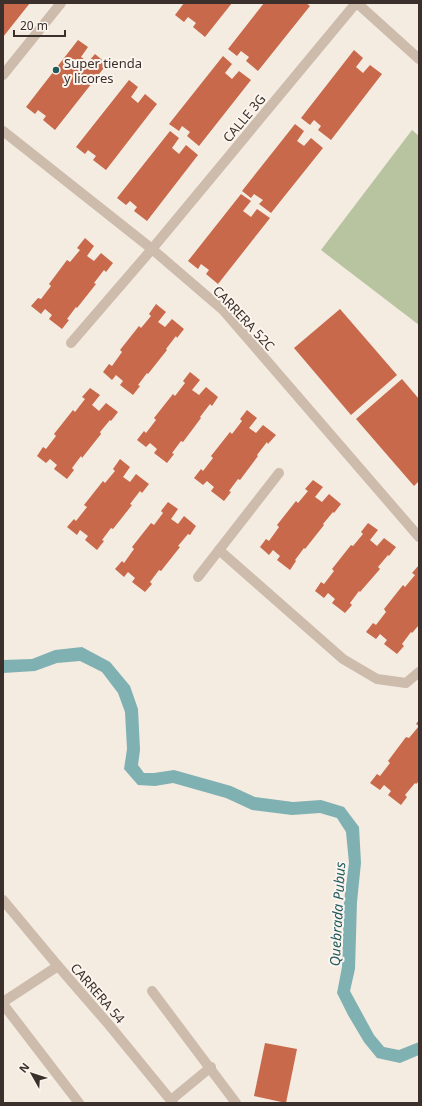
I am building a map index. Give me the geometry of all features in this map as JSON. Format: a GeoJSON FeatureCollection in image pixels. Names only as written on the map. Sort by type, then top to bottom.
{"type":"FeatureCollection","features":[{"type":"Feature","properties":{"kind":"street"},"geometry":{"type":"LineString","coordinates":[[3,75],[61,3]]}},
{"type":"Feature","properties":{"kind":"street"},"geometry":{"type":"LineString","coordinates":[[356,3],[419,59]]}},
{"type":"Feature","properties":{"kind":"street","name":"CALLE 3G"},"geometry":{"type":"LineString","coordinates":[[71,343],[152,249],[356,3]]}},
{"type":"Feature","properties":{"kind":"street","name":"CARRERA 52C"},"geometry":{"type":"LineString","coordinates":[[3,131],[152,249],[223,310],[419,537]]}},
{"type":"Feature","properties":{"kind":"street"},"geometry":{"type":"LineString","coordinates":[[198,577],[279,473]]}},
{"type":"Feature","properties":{"kind":"street"},"geometry":{"type":"LineString","coordinates":[[219,550],[343,659],[377,679],[406,683],[419,672]]}},
{"type":"Feature","properties":{"kind":"street","name":"CARRERA 54"},"geometry":{"type":"LineString","coordinates":[[3,900],[110,1026],[172,1102]]}},
{"type":"Feature","properties":{"kind":"street"},"geometry":{"type":"LineString","coordinates":[[58,966],[3,1003],[79,1103]]}},
{"type":"Feature","properties":{"kind":"street"},"geometry":{"type":"LineString","coordinates":[[152,991],[211,1067],[236,1103]]}},
{"type":"Feature","properties":{"kind":"street"},"geometry":{"type":"LineString","coordinates":[[172,1102],[211,1067]]}},
{"type":"Feature","properties":{"kind":"green space"},"geometry":{"type":"Polygon","coordinates":[[[412,130],[419,136],[419,325],[321,250],[412,130]]]}},
{"type":"Feature","properties":{"kind":"water"},"geometry":{"type":"Polygon","coordinates":[[[82,647],[110,662],[130,686],[138,709],[140,750],[138,765],[144,773],[174,770],[231,786],[255,797],[293,802],[321,800],[344,807],[359,827],[361,863],[357,902],[355,969],[350,991],[374,1035],[384,1047],[399,1050],[419,1042],[419,1055],[400,1063],[377,1058],[364,1042],[337,993],[342,967],[344,901],[349,863],[346,832],[337,818],[320,813],[292,815],[252,810],[226,798],[173,783],[155,786],[138,785],[124,769],[127,749],[125,712],[118,693],[102,672],[80,661],[57,663],[35,671],[3,673],[3,660],[32,659],[55,650],[82,647]]]}},
{"type":"Feature","properties":{"kind":"building"},"geometry":{"type":"Polygon","coordinates":[[[3,3],[30,3],[3,37],[3,3]]]}},
{"type":"Feature","properties":{"kind":"building"},"geometry":{"type":"Polygon","coordinates":[[[184,3],[232,3],[205,37],[193,27],[196,23],[188,17],[184,22],[175,15],[184,3]]]}},
{"type":"Feature","properties":{"kind":"building"},"geometry":{"type":"Polygon","coordinates":[[[264,3],[306,3],[310,6],[258,71],[246,61],[249,57],[241,51],[237,56],[228,49],[264,3]]]}},
{"type":"Feature","properties":{"kind":"building"},"geometry":{"type":"Polygon","coordinates":[[[78,40],[88,47],[81,57],[88,62],[95,54],[107,64],[55,130],[43,120],[46,116],[38,110],[35,114],[26,107],[78,40]]]}},
{"type":"Feature","properties":{"kind":"building"},"geometry":{"type":"Polygon","coordinates":[[[354,50],[363,58],[356,67],[363,73],[370,65],[382,74],[331,140],[318,130],[321,126],[314,120],[310,125],[301,118],[354,50]]]}},
{"type":"Feature","properties":{"kind":"building"},"geometry":{"type":"Polygon","coordinates":[[[223,56],[232,64],[225,73],[232,79],[239,71],[251,80],[199,146],[187,136],[190,132],[182,126],[179,131],[169,124],[223,56]]]}},
{"type":"Feature","properties":{"kind":"building"},"geometry":{"type":"Polygon","coordinates":[[[129,80],[138,87],[131,97],[138,103],[145,94],[157,104],[106,170],[93,160],[96,156],[88,150],[85,154],[76,147],[129,80]]]}},
{"type":"Feature","properties":{"kind":"building"},"geometry":{"type":"Polygon","coordinates":[[[295,124],[304,131],[297,141],[304,146],[311,138],[323,148],[271,213],[259,204],[263,200],[254,194],[251,198],[242,191],[295,124]]]}},
{"type":"Feature","properties":{"kind":"building"},"geometry":{"type":"Polygon","coordinates":[[[170,131],[179,138],[172,148],[179,154],[186,145],[198,155],[147,221],[134,211],[137,207],[130,201],[126,205],[117,198],[170,131]]]}},
{"type":"Feature","properties":{"kind":"building"},"geometry":{"type":"Polygon","coordinates":[[[241,194],[251,201],[243,211],[251,217],[257,209],[270,218],[218,284],[206,274],[209,270],[201,264],[198,269],[188,261],[241,194]]]}},
{"type":"Feature","properties":{"kind":"building"},"geometry":{"type":"Polygon","coordinates":[[[85,238],[94,246],[87,256],[94,261],[101,253],[113,263],[106,272],[104,270],[94,283],[96,284],[67,319],[69,320],[62,329],[49,319],[52,315],[45,309],[41,314],[31,306],[38,298],[41,299],[51,286],[49,284],[67,260],[70,262],[80,250],[77,248],[85,238]]]}},
{"type":"Feature","properties":{"kind":"building"},"geometry":{"type":"Polygon","coordinates":[[[156,304],[166,312],[158,322],[165,327],[172,319],[184,329],[177,338],[176,336],[166,349],[167,350],[148,374],[147,373],[133,395],[120,385],[123,381],[116,375],[112,380],[103,372],[109,364],[112,366],[122,352],[120,350],[139,326],[141,328],[151,316],[149,314],[156,304]]]}},
{"type":"Feature","properties":{"kind":"building"},"geometry":{"type":"Polygon","coordinates":[[[340,309],[397,375],[351,415],[294,348],[340,309]]]}},
{"type":"Feature","properties":{"kind":"building"},"geometry":{"type":"Polygon","coordinates":[[[190,372],[200,380],[192,390],[199,395],[206,387],[218,397],[212,406],[210,404],[183,442],[181,441],[167,463],[154,453],[157,449],[150,443],[146,447],[137,440],[144,431],[146,433],[156,420],[154,418],[173,394],[175,396],[185,383],[183,381],[190,372]]]}},
{"type":"Feature","properties":{"kind":"building"},"geometry":{"type":"Polygon","coordinates":[[[402,379],[419,399],[419,481],[414,486],[356,419],[402,379]]]}},
{"type":"Feature","properties":{"kind":"building"},"geometry":{"type":"Polygon","coordinates":[[[90,388],[100,395],[92,405],[99,411],[106,403],[118,412],[100,432],[101,434],[82,458],[81,456],[72,468],[74,470],[67,479],[54,469],[57,465],[50,459],[46,463],[37,456],[43,447],[46,449],[56,436],[54,434],[73,410],[75,412],[85,399],[82,397],[90,388]]]}},
{"type":"Feature","properties":{"kind":"building"},"geometry":{"type":"Polygon","coordinates":[[[247,410],[257,418],[249,428],[256,433],[263,425],[276,435],[268,444],[267,442],[240,480],[238,479],[229,491],[231,492],[224,501],[211,491],[214,487],[207,481],[203,485],[194,478],[201,469],[203,471],[213,458],[211,456],[230,432],[232,434],[242,421],[240,419],[247,410]]]}},
{"type":"Feature","properties":{"kind":"building"},"geometry":{"type":"Polygon","coordinates":[[[120,459],[130,467],[123,477],[130,482],[136,474],[149,484],[142,493],[140,491],[130,504],[132,505],[102,540],[104,541],[97,550],[85,540],[88,536],[80,530],[77,535],[67,527],[74,519],[76,521],[87,507],[84,505],[103,481],[105,483],[115,471],[113,469],[120,459]]]}},
{"type":"Feature","properties":{"kind":"building"},"geometry":{"type":"Polygon","coordinates":[[[313,480],[323,487],[315,497],[322,502],[329,494],[341,504],[323,524],[324,525],[305,549],[304,548],[290,570],[277,560],[280,556],[273,550],[269,555],[260,547],[266,539],[269,541],[279,527],[277,525],[296,501],[298,503],[308,491],[305,489],[313,480]]]}},
{"type":"Feature","properties":{"kind":"building"},"geometry":{"type":"Polygon","coordinates":[[[168,502],[178,509],[171,519],[178,524],[184,516],[196,526],[190,535],[188,534],[178,546],[180,547],[161,571],[159,570],[150,582],[152,584],[145,592],[132,582],[135,578],[128,572],[124,577],[115,569],[122,561],[124,563],[134,549],[132,547],[151,523],[154,525],[163,513],[161,511],[168,502]]]}},
{"type":"Feature","properties":{"kind":"building"},"geometry":{"type":"Polygon","coordinates":[[[368,523],[378,530],[370,540],[377,546],[384,538],[396,547],[378,567],[380,569],[360,592],[359,591],[350,603],[352,605],[345,613],[332,603],[335,599],[328,593],[324,598],[315,591],[321,582],[324,584],[334,571],[332,569],[351,545],[353,546],[363,534],[361,532],[368,523]]]}},
{"type":"Feature","properties":{"kind":"building"},"geometry":{"type":"Polygon","coordinates":[[[419,565],[419,625],[412,633],[411,632],[402,644],[404,646],[397,654],[384,644],[387,640],[380,634],[376,639],[366,632],[373,623],[376,625],[386,612],[384,609],[403,585],[405,587],[415,575],[412,573],[419,565]]]}},
{"type":"Feature","properties":{"kind":"building"},"geometry":{"type":"Polygon","coordinates":[[[419,726],[419,781],[416,784],[415,783],[405,795],[407,797],[401,805],[388,795],[391,791],[384,785],[380,790],[370,783],[377,774],[380,776],[390,763],[388,761],[406,737],[409,738],[419,726]]]}},
{"type":"Feature","properties":{"kind":"building"},"geometry":{"type":"Polygon","coordinates":[[[265,1043],[297,1049],[286,1103],[254,1096],[265,1043]]]}},
{"type":"Feature","properties":{"kind":"place","name":"Super tienda y licores"},"geometry":{"type":"Point","coordinates":[56,70]}},
{"type":"Feature","properties":{"kind":"water label","name":"Quebrada Pubus"},"geometry":{"type":"Point","coordinates":[337,914]}}]}
